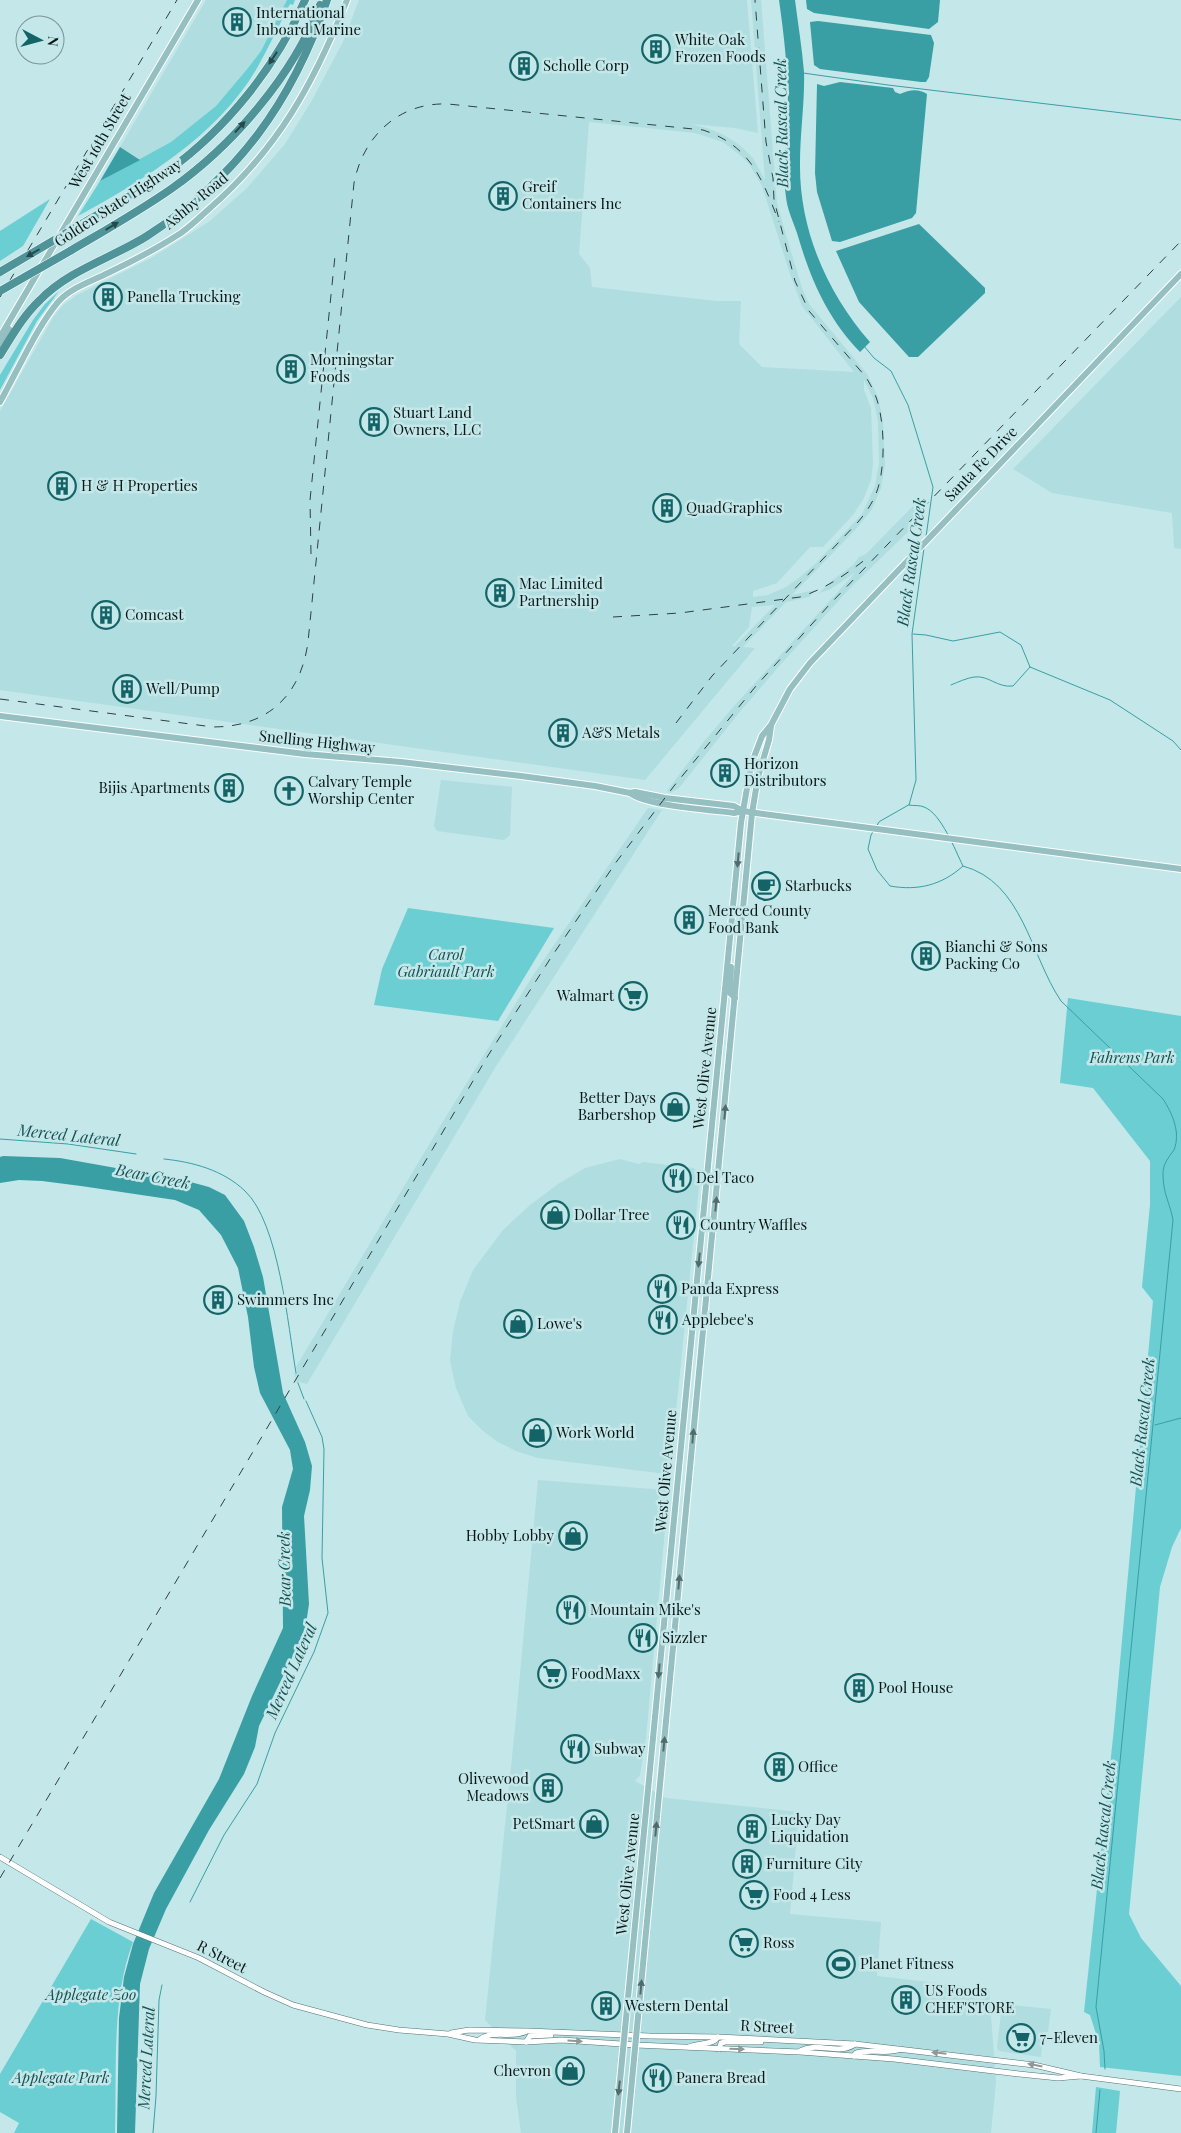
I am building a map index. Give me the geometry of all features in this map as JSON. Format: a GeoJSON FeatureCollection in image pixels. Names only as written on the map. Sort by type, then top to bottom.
{"type":"FeatureCollection","features":[{"type":"Feature","properties":{"kind":"highway"},"geometry":{"type":"LineString","coordinates":[[284,42],[300,0]]}},
{"type":"Feature","properties":{"kind":"highway","name":"Golden State Highway"},"geometry":{"type":"LineString","coordinates":[[0,272],[139,190],[189,155],[234,111],[262,75],[284,42],[305,0]]}},
{"type":"Feature","properties":{"kind":"highway","name":"Golden State Highway"},"geometry":{"type":"LineString","coordinates":[[0,292],[172,188],[223,146],[254,112],[276,83],[301,45],[322,0]]}},
{"type":"Feature","properties":{"kind":"highway"},"geometry":{"type":"LineString","coordinates":[[0,355],[29,310],[53,288],[125,249],[160,227],[202,195],[236,161],[269,120],[291,85],[306,55],[327,0]]}},
{"type":"Feature","properties":{"kind":"main road","name":"West 16th Street"},"geometry":{"type":"LineString","coordinates":[[0,337],[198,0]]}},
{"type":"Feature","properties":{"kind":"main road","name":"Ashby Road"},"geometry":{"type":"LineString","coordinates":[[0,402],[41,327],[60,300],[182,232],[221,198],[264,154],[293,114],[327,51],[347,0]]}},
{"type":"Feature","properties":{"kind":"main road","name":"Santa Fe Drive"},"geometry":{"type":"LineString","coordinates":[[743,812],[751,765],[762,736],[771,725],[790,689],[810,663],[1181,274]]}},
{"type":"Feature","properties":{"kind":"main road","name":"West 16th Street"},"geometry":{"type":"LineString","coordinates":[[0,348],[24,296]]}},
{"type":"Feature","properties":{"kind":"main road","name":"Snelling Highway"},"geometry":{"type":"LineString","coordinates":[[0,716],[305,754],[401,762],[521,776],[665,798],[734,806],[743,812],[1181,869]]}},
{"type":"Feature","properties":{"kind":"main road","name":"Santa Fe Drive"},"geometry":{"type":"LineString","coordinates":[[752,813],[758,777],[769,740],[771,725]]}},
{"type":"Feature","properties":{"kind":"main road","name":"West Olive Avenue"},"geometry":{"type":"LineString","coordinates":[[615,2133],[743,812]]}},
{"type":"Feature","properties":{"kind":"main road","name":"West Olive Avenue"},"geometry":{"type":"LineString","coordinates":[[627,2133],[752,813]]}},
{"type":"Feature","properties":{"kind":"main road"},"geometry":{"type":"LineString","coordinates":[[728,962],[731,968],[730,993],[735,998]]}},
{"type":"Feature","properties":{"kind":"street","name":"R Street"},"geometry":{"type":"LineString","coordinates":[[0,1858],[90,1912],[199,1958],[264,1992],[293,2004],[367,2025],[448,2034],[480,2040],[526,2042],[562,2040],[800,2052],[1036,2076],[1082,2076]]}},
{"type":"Feature","properties":{"kind":"street","name":"R Street"},"geometry":{"type":"LineString","coordinates":[[448,2034],[469,2030],[528,2031],[624,2036],[718,2037],[855,2044],[1034,2064],[1082,2076],[1181,2089]]}},
{"type":"Feature","properties":{"kind":"street"},"geometry":{"type":"LineString","coordinates":[[480,2040],[489,2035],[518,2035],[528,2031]]}},
{"type":"Feature","properties":{"kind":"street"},"geometry":{"type":"LineString","coordinates":[[526,2042],[530,2036],[559,2033]]}},
{"type":"Feature","properties":{"kind":"street"},"geometry":{"type":"LineString","coordinates":[[689,2047],[694,2044],[713,2042],[718,2037]]}},
{"type":"Feature","properties":{"kind":"street"},"geometry":{"type":"LineString","coordinates":[[719,2049],[721,2043],[725,2042],[759,2043],[766,2040]]}},
{"type":"Feature","properties":{"kind":"street"},"geometry":{"type":"LineString","coordinates":[[800,2052],[811,2048],[844,2049],[855,2044]]}},
{"type":"Feature","properties":{"kind":"street"},"geometry":{"type":"LineString","coordinates":[[854,2056],[856,2052],[861,2051],[893,2053],[902,2049]]}},
{"type":"Feature","properties":{"kind":"shaded area"},"geometry":{"type":"Polygon","coordinates":[[[206,0],[287,0],[261,51],[216,106],[171,142],[140,160],[120,147],[206,0]]]}},
{"type":"Feature","properties":{"kind":"shaded area"},"geometry":{"type":"Polygon","coordinates":[[[359,0],[747,0],[758,133],[735,128],[691,124],[724,135],[741,146],[753,158],[765,180],[751,0],[761,0],[777,203],[802,288],[809,304],[867,374],[878,397],[883,421],[885,465],[881,488],[872,509],[857,528],[792,595],[815,590],[809,597],[786,602],[743,647],[755,648],[645,780],[0,690],[0,411],[54,316],[63,305],[77,295],[153,257],[210,221],[247,188],[285,144],[311,102],[343,42],[359,0]],[[589,122],[579,254],[590,268],[592,287],[716,301],[741,301],[739,344],[762,367],[854,372],[802,306],[762,186],[749,164],[741,156],[723,142],[695,133],[589,122]],[[864,380],[864,390],[871,408],[873,464],[871,480],[863,500],[853,515],[823,547],[810,547],[777,583],[753,591],[753,597],[768,595],[786,587],[799,578],[816,563],[862,514],[875,486],[879,464],[878,421],[873,398],[864,380]],[[775,605],[752,607],[749,627],[732,646],[735,646],[775,605]]]}},
{"type":"Feature","properties":{"kind":"shaded area"},"geometry":{"type":"Polygon","coordinates":[[[1181,297],[1181,549],[1174,548],[1172,513],[1052,493],[1013,469],[1181,297]]]}},
{"type":"Feature","properties":{"kind":"shaded area"},"geometry":{"type":"Polygon","coordinates":[[[918,501],[926,509],[914,523],[915,525],[851,587],[781,664],[679,788],[670,793],[667,791],[702,744],[735,705],[856,572],[829,590],[819,593],[853,565],[859,557],[866,554],[918,501]]]}},
{"type":"Feature","properties":{"kind":"shaded area"},"geometry":{"type":"Polygon","coordinates":[[[441,780],[512,787],[510,835],[504,840],[437,831],[434,826],[441,780]]]}},
{"type":"Feature","properties":{"kind":"shaded area"},"geometry":{"type":"Polygon","coordinates":[[[648,808],[662,810],[495,1068],[307,1384],[299,1382],[297,1384],[294,1373],[297,1372],[296,1367],[439,1128],[532,977],[648,808]]]}},
{"type":"Feature","properties":{"kind":"shaded area"},"geometry":{"type":"Polygon","coordinates":[[[620,1159],[639,1164],[643,1162],[693,1168],[699,1171],[700,1177],[670,1470],[666,1474],[538,1458],[516,1451],[498,1442],[483,1431],[468,1416],[456,1388],[450,1361],[453,1331],[460,1302],[473,1270],[503,1230],[530,1205],[558,1184],[585,1168],[620,1159]]]}},
{"type":"Feature","properties":{"kind":"shaded area"},"geometry":{"type":"Polygon","coordinates":[[[538,1480],[665,1490],[668,1496],[646,1738],[640,1775],[635,1781],[666,1798],[799,1812],[790,1914],[881,1922],[877,1976],[989,1989],[996,2082],[991,2133],[521,2133],[516,2097],[516,2051],[485,2020],[538,1480]]]}},
{"type":"Feature","properties":{"kind":"shaded area"},"geometry":{"type":"Polygon","coordinates":[[[1002,2004],[1051,2009],[1048,2032],[1043,2032],[1041,2057],[999,2051],[997,2048],[1002,2004]]]}},
{"type":"Feature","properties":{"kind":"green space"},"geometry":{"type":"Polygon","coordinates":[[[287,0],[295,0],[293,5],[290,4],[257,68],[241,92],[222,114],[178,154],[128,187],[78,216],[100,181],[171,142],[216,106],[261,51],[287,0]]]}},
{"type":"Feature","properties":{"kind":"green space"},"geometry":{"type":"Polygon","coordinates":[[[50,199],[23,246],[0,261],[0,231],[50,199]]]}},
{"type":"Feature","properties":{"kind":"green space"},"geometry":{"type":"Polygon","coordinates":[[[59,291],[37,321],[0,390],[0,375],[33,320],[45,304],[59,291]]]}},
{"type":"Feature","properties":{"kind":"green space","name":"Carol Gabriault Park"},"geometry":{"type":"Polygon","coordinates":[[[408,908],[554,928],[498,1021],[374,1005],[382,969],[408,908]]]}},
{"type":"Feature","properties":{"kind":"green space","name":"Fahrens Park"},"geometry":{"type":"Polygon","coordinates":[[[1068,998],[1181,1016],[1181,1528],[1172,1547],[1160,1587],[1129,1914],[1141,1938],[1181,1986],[1181,2076],[1100,2067],[1099,2043],[1090,2015],[1084,2012],[1114,1728],[1153,1301],[1142,1287],[1150,1205],[1150,1161],[1093,1088],[1060,1083],[1068,998]]]}},
{"type":"Feature","properties":{"kind":"green space","name":"Applegate Park"},"geometry":{"type":"Polygon","coordinates":[[[91,1919],[133,1942],[121,1987],[118,2011],[115,2133],[14,2133],[19,2123],[0,2112],[0,2074],[91,1919]]]}},
{"type":"Feature","properties":{"kind":"green space"},"geometry":{"type":"Polygon","coordinates":[[[1096,2087],[1120,2091],[1116,2133],[1092,2133],[1096,2087]]]}},
{"type":"Feature","properties":{"kind":"water"},"geometry":{"type":"Polygon","coordinates":[[[779,0],[795,0],[802,54],[804,83],[800,163],[804,212],[810,236],[829,281],[841,303],[870,342],[860,352],[838,325],[821,297],[808,266],[788,206],[784,174],[788,106],[787,79],[779,0]]]}},
{"type":"Feature","properties":{"kind":"water"},"geometry":{"type":"Polygon","coordinates":[[[806,0],[940,0],[938,22],[929,29],[814,13],[807,9],[806,0]]]}},
{"type":"Feature","properties":{"kind":"water"},"geometry":{"type":"Polygon","coordinates":[[[818,21],[931,35],[934,43],[929,77],[926,82],[921,82],[820,69],[814,65],[810,22],[818,21]]]}},
{"type":"Feature","properties":{"kind":"water"},"geometry":{"type":"Polygon","coordinates":[[[840,82],[893,88],[895,92],[900,94],[914,90],[927,94],[916,213],[912,218],[840,242],[832,241],[817,192],[815,173],[817,84],[824,86],[840,82]]]}},
{"type":"Feature","properties":{"kind":"water"},"geometry":{"type":"Polygon","coordinates":[[[120,147],[140,160],[100,181],[120,147]]]}},
{"type":"Feature","properties":{"kind":"water"},"geometry":{"type":"Polygon","coordinates":[[[919,224],[985,288],[985,293],[918,357],[909,357],[859,302],[836,251],[919,224]]]}},
{"type":"Feature","properties":{"kind":"water","name":"Bear Creek"},"geometry":{"type":"Polygon","coordinates":[[[0,1157],[60,1158],[183,1180],[209,1187],[225,1195],[244,1221],[254,1247],[263,1277],[283,1393],[305,1442],[312,1466],[310,1490],[304,1516],[309,1604],[306,1624],[301,1639],[259,1726],[255,1747],[244,1774],[209,1830],[166,1909],[149,1949],[140,1984],[135,2133],[117,2133],[119,2018],[124,1977],[133,1944],[154,1893],[219,1779],[252,1696],[283,1628],[282,1507],[293,1469],[290,1450],[260,1393],[238,1268],[221,1235],[199,1210],[175,1200],[81,1186],[19,1180],[0,1183],[0,1157]]]}},
{"type":"Feature","properties":{"kind":"waterway"},"geometry":{"type":"LineString","coordinates":[[803,73],[1181,120]]}},
{"type":"Feature","properties":{"kind":"waterway","name":"Black Rascal Creek"},"geometry":{"type":"LineString","coordinates":[[864,346],[874,358],[891,371],[908,405],[933,487],[926,537]]}},
{"type":"Feature","properties":{"kind":"waterway","name":"Black Rascal Creek"},"geometry":{"type":"LineString","coordinates":[[909,805],[916,780],[912,634],[924,548]]}},
{"type":"Feature","properties":{"kind":"waterway"},"geometry":{"type":"LineString","coordinates":[[913,634],[953,641],[1000,632],[1021,645],[1030,667],[1110,700],[1173,741],[1181,750]]}},
{"type":"Feature","properties":{"kind":"waterway"},"geometry":{"type":"LineString","coordinates":[[951,685],[968,678],[979,677],[1002,685],[1013,686],[1030,667]]}},
{"type":"Feature","properties":{"kind":"waterway"},"geometry":{"type":"LineString","coordinates":[[909,805],[924,807],[936,816],[947,833],[963,866],[947,878],[929,885],[910,888],[890,886],[877,870],[868,849],[871,835],[879,822],[909,805]]}},
{"type":"Feature","properties":{"kind":"waterway","name":"Black Rascal Creek"},"geometry":{"type":"LineString","coordinates":[[963,866],[983,875],[999,887],[1023,922],[1050,983],[1061,1001],[1163,1099],[1170,1110],[1176,1130],[1174,1150],[1166,1161],[1163,1170],[1164,1187],[1173,1220],[1096,2007],[1104,2051],[1105,2069]]}},
{"type":"Feature","properties":{"kind":"waterway","name":"Merced Lateral"},"geometry":{"type":"LineString","coordinates":[[0,1139],[68,1144],[136,1154]]}},
{"type":"Feature","properties":{"kind":"waterway","name":"Merced Lateral"},"geometry":{"type":"LineString","coordinates":[[164,1159],[186,1162],[217,1172],[245,1191],[257,1206],[274,1250],[296,1373]]}},
{"type":"Feature","properties":{"kind":"waterway","name":"Merced Lateral"},"geometry":{"type":"LineString","coordinates":[[298,1383],[304,1399]]}},
{"type":"Feature","properties":{"kind":"waterway","name":"Merced Lateral"},"geometry":{"type":"LineString","coordinates":[[190,1902],[224,1835],[257,1784],[275,1733],[314,1652],[328,1613],[322,1558],[324,1449],[322,1437],[306,1401]]}},
{"type":"Feature","properties":{"kind":"waterway"},"geometry":{"type":"LineString","coordinates":[[1155,1425],[1181,1418]]}},
{"type":"Feature","properties":{"kind":"waterway","name":"Merced Lateral"},"geometry":{"type":"LineString","coordinates":[[153,2133],[159,2000],[162,1985]]}},
{"type":"Feature","properties":{"kind":"waterway","name":"Black Rascal Creek"},"geometry":{"type":"LineString","coordinates":[[1096,2133],[1100,2090]]}},
{"type":"Feature","properties":{"kind":"railway"},"geometry":{"type":"LineString","coordinates":[[0,297],[177,0]]}},
{"type":"Feature","properties":{"kind":"railway"},"geometry":{"type":"LineString","coordinates":[[676,723],[712,676],[861,519],[870,506],[879,486],[883,462],[882,422],[872,387],[865,376],[809,311],[795,281],[774,200],[773,178],[766,142],[755,0]]}},
{"type":"Feature","properties":{"kind":"railway"},"geometry":{"type":"LineString","coordinates":[[0,699],[213,727],[233,726],[250,721],[265,714],[289,692],[298,678],[308,642],[354,183],[359,166],[375,137],[386,125],[399,116],[414,109],[430,105],[448,104],[703,130],[733,145],[744,155],[760,178],[779,222]]}},
{"type":"Feature","properties":{"kind":"railway"},"geometry":{"type":"LineString","coordinates":[[0,1878],[489,1054],[552,956],[617,861],[674,786],[756,686],[830,604],[1181,241]]}},
{"type":"Feature","properties":{"kind":"railway"},"geometry":{"type":"LineString","coordinates":[[311,554],[310,500],[335,256]]}},
{"type":"Feature","properties":{"kind":"railway"},"geometry":{"type":"LineString","coordinates":[[613,617],[680,613],[800,597],[834,581],[866,559]]}},
{"type":"Feature","properties":{"kind":"place","name":"International Inboard Marine"},"geometry":{"type":"Point","coordinates":[237,22]}},
{"type":"Feature","properties":{"kind":"place","name":"White Oak Frozen Foods"},"geometry":{"type":"Point","coordinates":[656,49]}},
{"type":"Feature","properties":{"kind":"place","name":"Scholle Corp"},"geometry":{"type":"Point","coordinates":[524,66]}},
{"type":"Feature","properties":{"kind":"place","name":"Greif Containers Inc"},"geometry":{"type":"Point","coordinates":[503,196]}},
{"type":"Feature","properties":{"kind":"place","name":"Panella Trucking"},"geometry":{"type":"Point","coordinates":[108,297]}},
{"type":"Feature","properties":{"kind":"place","name":"Morningstar Foods"},"geometry":{"type":"Point","coordinates":[291,369]}},
{"type":"Feature","properties":{"kind":"place","name":"Stuart Land Owners, LLC"},"geometry":{"type":"Point","coordinates":[374,422]}},
{"type":"Feature","properties":{"kind":"place","name":"H & H Properties"},"geometry":{"type":"Point","coordinates":[62,486]}},
{"type":"Feature","properties":{"kind":"place","name":"QuadGraphics"},"geometry":{"type":"Point","coordinates":[667,508]}},
{"type":"Feature","properties":{"kind":"place","name":"Mac Limited Partnership"},"geometry":{"type":"Point","coordinates":[500,593]}},
{"type":"Feature","properties":{"kind":"place","name":"Comcast"},"geometry":{"type":"Point","coordinates":[106,615]}},
{"type":"Feature","properties":{"kind":"place","name":"Well/Pump"},"geometry":{"type":"Point","coordinates":[127,689]}},
{"type":"Feature","properties":{"kind":"place","name":"A&S Metals"},"geometry":{"type":"Point","coordinates":[563,733]}},
{"type":"Feature","properties":{"kind":"place","name":"Horizon Distributors"},"geometry":{"type":"Point","coordinates":[725,773]}},
{"type":"Feature","properties":{"kind":"place","name":"Bijis Apartments"},"geometry":{"type":"Point","coordinates":[229,788]}},
{"type":"Feature","properties":{"kind":"place","name":"Calvary Temple Worship Center"},"geometry":{"type":"Point","coordinates":[289,791]}},
{"type":"Feature","properties":{"kind":"place","name":"Starbucks"},"geometry":{"type":"Point","coordinates":[766,886]}},
{"type":"Feature","properties":{"kind":"place","name":"Merced County Food Bank"},"geometry":{"type":"Point","coordinates":[689,920]}},
{"type":"Feature","properties":{"kind":"place","name":"Bianchi & Sons Packing Co"},"geometry":{"type":"Point","coordinates":[926,956]}},
{"type":"Feature","properties":{"kind":"place","name":"Walmart"},"geometry":{"type":"Point","coordinates":[633,996]}},
{"type":"Feature","properties":{"kind":"place","name":"Better Days Barbershop"},"geometry":{"type":"Point","coordinates":[675,1107]}},
{"type":"Feature","properties":{"kind":"place","name":"Del Taco"},"geometry":{"type":"Point","coordinates":[677,1178]}},
{"type":"Feature","properties":{"kind":"place","name":"Dollar Tree"},"geometry":{"type":"Point","coordinates":[555,1215]}},
{"type":"Feature","properties":{"kind":"place","name":"Country Waffles"},"geometry":{"type":"Point","coordinates":[681,1225]}},
{"type":"Feature","properties":{"kind":"place","name":"Panda Express"},"geometry":{"type":"Point","coordinates":[662,1289]}},
{"type":"Feature","properties":{"kind":"place","name":"Swimmers Inc"},"geometry":{"type":"Point","coordinates":[218,1300]}},
{"type":"Feature","properties":{"kind":"place","name":"Applebee's"},"geometry":{"type":"Point","coordinates":[663,1320]}},
{"type":"Feature","properties":{"kind":"place","name":"Lowe's"},"geometry":{"type":"Point","coordinates":[518,1324]}},
{"type":"Feature","properties":{"kind":"place","name":"Work World"},"geometry":{"type":"Point","coordinates":[537,1433]}},
{"type":"Feature","properties":{"kind":"place","name":"Hobby Lobby"},"geometry":{"type":"Point","coordinates":[573,1536]}},
{"type":"Feature","properties":{"kind":"place","name":"Mountain Mike's"},"geometry":{"type":"Point","coordinates":[571,1610]}},
{"type":"Feature","properties":{"kind":"place","name":"Sizzler"},"geometry":{"type":"Point","coordinates":[643,1638]}},
{"type":"Feature","properties":{"kind":"place","name":"FoodMaxx"},"geometry":{"type":"Point","coordinates":[552,1674]}},
{"type":"Feature","properties":{"kind":"place","name":"Pool House"},"geometry":{"type":"Point","coordinates":[859,1688]}},
{"type":"Feature","properties":{"kind":"place","name":"Subway"},"geometry":{"type":"Point","coordinates":[575,1749]}},
{"type":"Feature","properties":{"kind":"place","name":"Office"},"geometry":{"type":"Point","coordinates":[779,1767]}},
{"type":"Feature","properties":{"kind":"place","name":"Olivewood Meadows"},"geometry":{"type":"Point","coordinates":[548,1788]}},
{"type":"Feature","properties":{"kind":"place","name":"PetSmart"},"geometry":{"type":"Point","coordinates":[594,1824]}},
{"type":"Feature","properties":{"kind":"place","name":"Lucky Day Liquidation"},"geometry":{"type":"Point","coordinates":[752,1829]}},
{"type":"Feature","properties":{"kind":"place","name":"Furniture City"},"geometry":{"type":"Point","coordinates":[747,1864]}},
{"type":"Feature","properties":{"kind":"place","name":"Food 4 Less"},"geometry":{"type":"Point","coordinates":[754,1895]}},
{"type":"Feature","properties":{"kind":"place","name":"Ross"},"geometry":{"type":"Point","coordinates":[744,1943]}},
{"type":"Feature","properties":{"kind":"place","name":"Planet Fitness"},"geometry":{"type":"Point","coordinates":[841,1964]}},
{"type":"Feature","properties":{"kind":"place","name":"US Foods CHEF'STORE"},"geometry":{"type":"Point","coordinates":[906,2000]}},
{"type":"Feature","properties":{"kind":"place","name":"Western Dental"},"geometry":{"type":"Point","coordinates":[606,2006]}},
{"type":"Feature","properties":{"kind":"place","name":"7-Eleven"},"geometry":{"type":"Point","coordinates":[1021,2038]}},
{"type":"Feature","properties":{"kind":"place","name":"Chevron"},"geometry":{"type":"Point","coordinates":[570,2071]}},
{"type":"Feature","properties":{"kind":"place","name":"Panera Bread"},"geometry":{"type":"Point","coordinates":[657,2078]}},
{"type":"Feature","properties":{"kind":"park label","name":"Applegate Zoo"},"geometry":{"type":"Point","coordinates":[91,1995]}}]}
